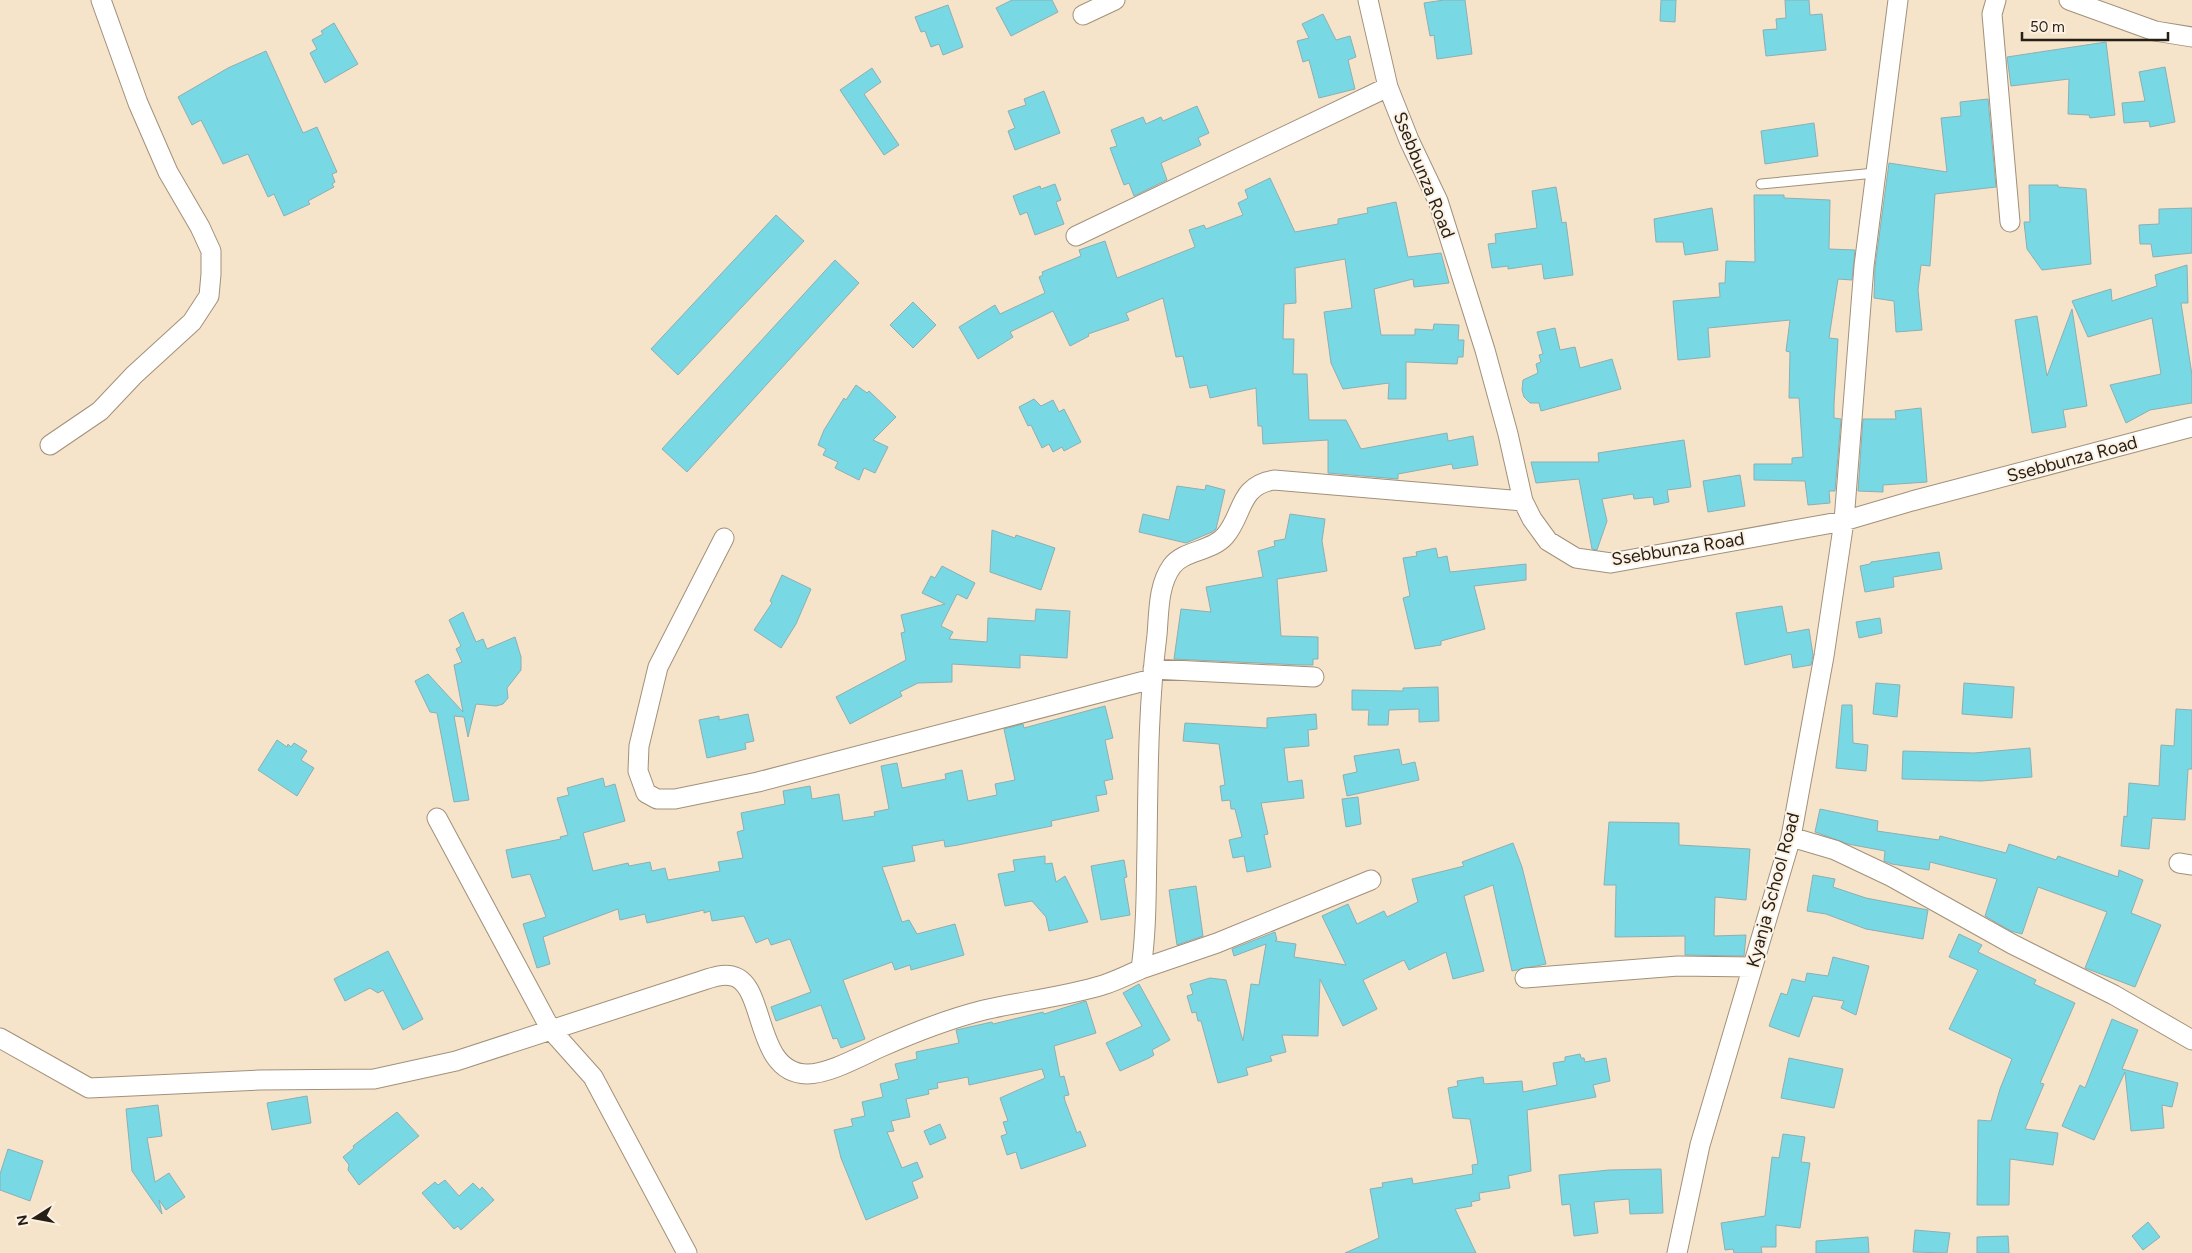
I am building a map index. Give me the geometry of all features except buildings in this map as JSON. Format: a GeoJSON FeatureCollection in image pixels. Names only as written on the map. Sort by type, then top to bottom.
{"type":"FeatureCollection","features":[{"type":"Feature","properties":{"kind":"street"},"geometry":{"type":"LineString","coordinates":[[50,445],[100,411],[134,375],[192,322],[209,296],[212,274],[211,251],[200,227],[168,172],[138,102],[101,0]]}},
{"type":"Feature","properties":{"kind":"street"},"geometry":{"type":"LineString","coordinates":[[1083,15],[1115,0]]}},
{"type":"Feature","properties":{"kind":"street","name":"Ssebbunza Road"},"geometry":{"type":"LineString","coordinates":[[1368,0],[1388,87],[1409,140],[1438,201],[1488,360],[1523,501],[1532,519],[1548,541],[1576,558],[1611,563],[1844,521],[1912,501],[2192,427]]}},
{"type":"Feature","properties":{"kind":"street","name":"Kyanja School Road"},"geometry":{"type":"LineString","coordinates":[[1677,1253],[1700,1145],[1791,836],[1824,656],[1844,521],[1864,266],[1898,0]]}},
{"type":"Feature","properties":{"kind":"street"},"geometry":{"type":"LineString","coordinates":[[1996,0],[1992,14],[2010,222]]}},
{"type":"Feature","properties":{"kind":"street"},"geometry":{"type":"LineString","coordinates":[[2069,0],[2156,31],[2192,37]]}},
{"type":"Feature","properties":{"kind":"street"},"geometry":{"type":"LineString","coordinates":[[1076,236],[1388,87]]}},
{"type":"Feature","properties":{"kind":"street"},"geometry":{"type":"LineString","coordinates":[[1141,969],[1146,920],[1152,674],[1163,583],[1173,565],[1214,546],[1225,536],[1244,500],[1253,488],[1262,482],[1274,480],[1523,501]]}},
{"type":"Feature","properties":{"kind":"street"},"geometry":{"type":"LineString","coordinates":[[724,538],[658,667],[639,746],[638,771],[646,793],[657,799],[675,798],[758,782],[1152,674],[1314,677]]}},
{"type":"Feature","properties":{"kind":"street"},"geometry":{"type":"LineString","coordinates":[[437,818],[550,1030],[593,1077],[688,1253]]}},
{"type":"Feature","properties":{"kind":"street"},"geometry":{"type":"LineString","coordinates":[[1791,836],[1835,850],[1892,877],[2012,944],[2114,995],[2192,1040]]}},
{"type":"Feature","properties":{"kind":"street"},"geometry":{"type":"LineString","coordinates":[[0,1038],[89,1088],[259,1080],[374,1079],[456,1061],[698,982],[731,975],[740,979],[750,993],[774,1055],[782,1065],[792,1071],[808,1074],[838,1066],[916,1031],[942,1023],[998,1007],[1102,985],[1141,969],[1217,943],[1371,880]]}},
{"type":"Feature","properties":{"kind":"street"},"geometry":{"type":"LineString","coordinates":[[1524,978],[1678,966],[1752,967]]}},
{"type":"Feature","properties":{"kind":"lane"},"geometry":{"type":"LineString","coordinates":[[1761,184],[1876,174]]}}]}
